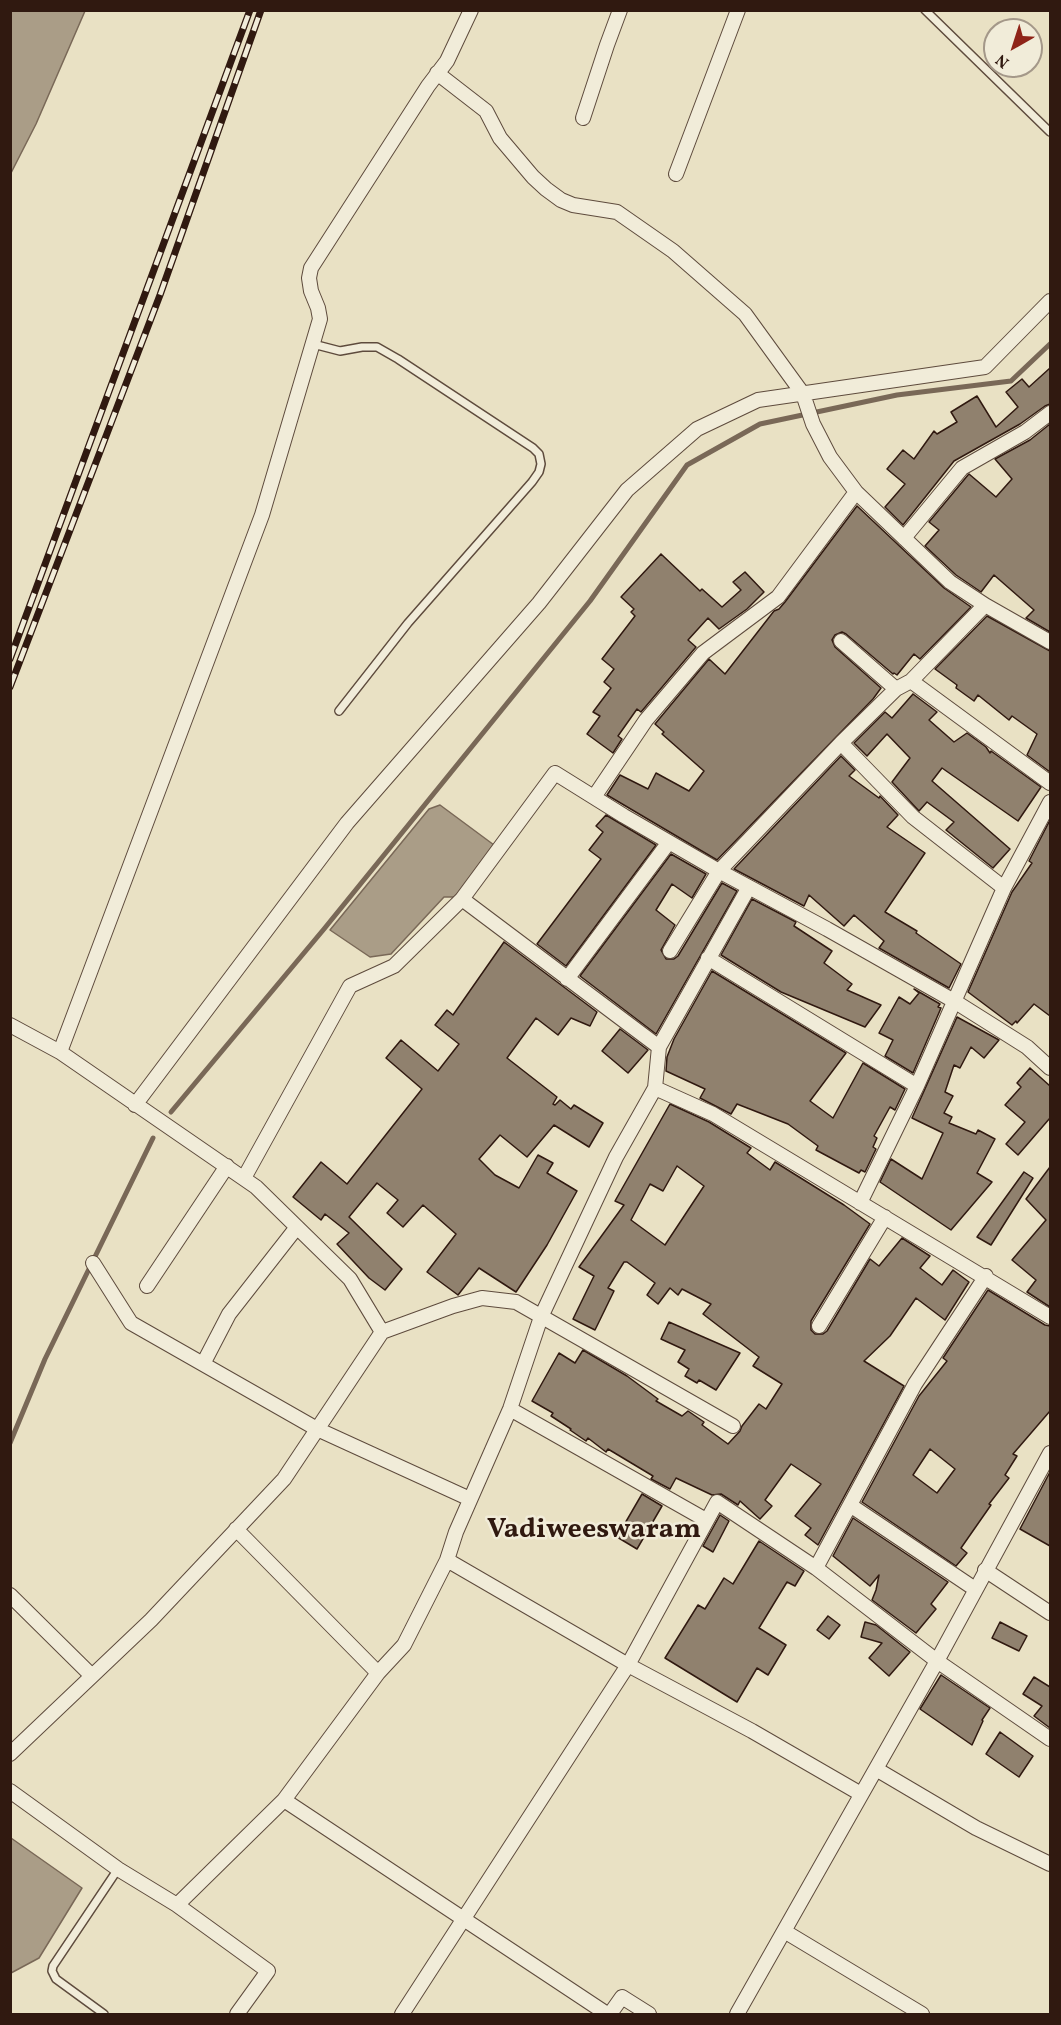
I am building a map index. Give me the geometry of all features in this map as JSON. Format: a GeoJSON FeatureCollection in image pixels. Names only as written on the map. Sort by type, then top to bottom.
{"type":"FeatureCollection","features":[{"type":"Feature","properties":{"kind":"street"},"geometry":{"type":"LineString","coordinates":[[60,1052],[262,515],[320,319],[311,291],[309,278],[311,268],[447,61],[471,10]]}},
{"type":"Feature","properties":{"kind":"street"},"geometry":{"type":"LineString","coordinates":[[583,118],[621,10]]}},
{"type":"Feature","properties":{"kind":"street"},"geometry":{"type":"LineString","coordinates":[[676,174],[738,10]]}},
{"type":"Feature","properties":{"kind":"street"},"geometry":{"type":"LineString","coordinates":[[437,73],[486,111],[500,138],[532,177],[546,189],[561,200],[573,205],[617,212],[673,251],[745,314],[803,394],[813,424],[830,457],[855,492],[950,582],[985,606],[1050,642]]}},
{"type":"Feature","properties":{"kind":"street"},"geometry":{"type":"LineString","coordinates":[[135,1105],[347,823],[538,603],[627,490],[697,429],[758,400],[985,367],[1050,301]]}},
{"type":"Feature","properties":{"kind":"street"},"geometry":{"type":"LineString","coordinates":[[904,538],[962,468],[1025,432],[1050,413]]}},
{"type":"Feature","properties":{"kind":"street"},"geometry":{"type":"LineString","coordinates":[[594,796],[646,720],[703,654],[778,597],[855,492]]}},
{"type":"Feature","properties":{"kind":"street"},"geometry":{"type":"LineString","coordinates":[[670,951],[719,871],[841,743],[896,689],[911,681],[985,606]]}},
{"type":"Feature","properties":{"kind":"street"},"geometry":{"type":"LineString","coordinates":[[841,641],[896,689]]}},
{"type":"Feature","properties":{"kind":"street"},"geometry":{"type":"LineString","coordinates":[[911,681],[1050,783]]}},
{"type":"Feature","properties":{"kind":"street"},"geometry":{"type":"LineString","coordinates":[[841,743],[913,817],[1004,888]]}},
{"type":"Feature","properties":{"kind":"street"},"geometry":{"type":"LineString","coordinates":[[244,1178],[350,986],[394,966],[462,899],[555,773],[719,871],[954,1001],[1027,1047],[1050,1068]]}},
{"type":"Feature","properties":{"kind":"street"},"geometry":{"type":"LineString","coordinates":[[860,1203],[917,1086],[1004,888],[1050,802]]}},
{"type":"Feature","properties":{"kind":"street"},"geometry":{"type":"LineString","coordinates":[[567,979],[669,842]]}},
{"type":"Feature","properties":{"kind":"street"},"geometry":{"type":"LineString","coordinates":[[177,1905],[284,1800],[378,1673],[404,1645],[447,1560],[470,1499],[510,1408],[541,1317],[616,1157],[655,1088],[659,1047],[748,887]]}},
{"type":"Feature","properties":{"kind":"street"},"geometry":{"type":"LineString","coordinates":[[462,899],[659,1047]]}},
{"type":"Feature","properties":{"kind":"street"},"geometry":{"type":"LineString","coordinates":[[708,958],[917,1086]]}},
{"type":"Feature","properties":{"kind":"street"},"geometry":{"type":"LineString","coordinates":[[10,1025],[60,1052],[244,1178],[350,1279],[382,1332]]}},
{"type":"Feature","properties":{"kind":"street"},"geometry":{"type":"LineString","coordinates":[[655,1088],[713,1114],[986,1276],[1050,1317]]}},
{"type":"Feature","properties":{"kind":"street"},"geometry":{"type":"LineString","coordinates":[[147,1286],[227,1166]]}},
{"type":"Feature","properties":{"kind":"street"},"geometry":{"type":"LineString","coordinates":[[819,1326],[885,1217]]}},
{"type":"Feature","properties":{"kind":"street"},"geometry":{"type":"LineString","coordinates":[[203,1364],[229,1314],[297,1227]]}},
{"type":"Feature","properties":{"kind":"street"},"geometry":{"type":"LineString","coordinates":[[93,1263],[131,1323],[317,1429],[470,1499]]}},
{"type":"Feature","properties":{"kind":"street"},"geometry":{"type":"LineString","coordinates":[[816,1568],[915,1384],[986,1276]]}},
{"type":"Feature","properties":{"kind":"street"},"geometry":{"type":"LineString","coordinates":[[10,1754],[151,1620],[284,1479],[382,1332],[453,1306],[482,1299],[516,1302],[733,1426]]}},
{"type":"Feature","properties":{"kind":"street"},"geometry":{"type":"LineString","coordinates":[[510,1408],[706,1520]]}},
{"type":"Feature","properties":{"kind":"street"},"geometry":{"type":"LineString","coordinates":[[737,2014],[937,1661],[1050,1453]]}},
{"type":"Feature","properties":{"kind":"street"},"geometry":{"type":"LineString","coordinates":[[402,2014],[628,1665],[717,1502],[816,1568],[937,1661],[1050,1739]]}},
{"type":"Feature","properties":{"kind":"street"},"geometry":{"type":"LineString","coordinates":[[850,1505],[975,1589]]}},
{"type":"Feature","properties":{"kind":"street"},"geometry":{"type":"LineString","coordinates":[[236,1529],[378,1673]]}},
{"type":"Feature","properties":{"kind":"street"},"geometry":{"type":"LineString","coordinates":[[447,1560],[628,1665],[752,1731],[861,1794]]}},
{"type":"Feature","properties":{"kind":"street"},"geometry":{"type":"LineString","coordinates":[[986,1570],[1050,1613]]}},
{"type":"Feature","properties":{"kind":"street"},"geometry":{"type":"LineString","coordinates":[[10,1595],[92,1676]]}},
{"type":"Feature","properties":{"kind":"street"},"geometry":{"type":"LineString","coordinates":[[876,1769],[976,1828],[1050,1864]]}},
{"type":"Feature","properties":{"kind":"street"},"geometry":{"type":"LineString","coordinates":[[10,1791],[118,1869],[177,1905],[268,1971],[237,2014]]}},
{"type":"Feature","properties":{"kind":"street"},"geometry":{"type":"LineString","coordinates":[[284,1800],[609,2014],[622,1997],[649,2014]]}},
{"type":"Feature","properties":{"kind":"street"},"geometry":{"type":"LineString","coordinates":[[784,1931],[922,2014]]}},
{"type":"Feature","properties":{"kind":"lane"},"geometry":{"type":"LineString","coordinates":[[925,10],[1050,132]]}},
{"type":"Feature","properties":{"kind":"lane"},"geometry":{"type":"LineString","coordinates":[[314,344],[340,351],[362,346],[377,347],[533,448],[539,454],[541,464],[532,482],[408,622],[339,711]]}},
{"type":"Feature","properties":{"kind":"lane"},"geometry":{"type":"LineString","coordinates":[[104,2014],[56,1978],[52,1971],[53,1966],[118,1869]]}},
{"type":"Feature","properties":{"kind":"shaded area"},"geometry":{"type":"Polygon","coordinates":[[[11,10],[85,11],[36,124],[11,173],[11,10]]]}},
{"type":"Feature","properties":{"kind":"shaded area"},"geometry":{"type":"Polygon","coordinates":[[[440,805],[494,845],[455,897],[444,897],[391,954],[370,957],[330,930],[429,809],[440,805]]]}},
{"type":"Feature","properties":{"kind":"shaded area"},"geometry":{"type":"Polygon","coordinates":[[[11,1838],[82,1888],[39,1958],[11,1973],[11,1838]]]}},
{"type":"Feature","properties":{"kind":"building"},"geometry":{"type":"Polygon","coordinates":[[[1050,368],[1050,404],[1020,424],[954,461],[903,525],[885,507],[905,484],[887,469],[903,450],[914,459],[934,431],[937,434],[957,422],[951,412],[977,396],[996,427],[1018,407],[1006,392],[1022,379],[1029,387],[1050,368]]]}},
{"type":"Feature","properties":{"kind":"building"},"geometry":{"type":"Polygon","coordinates":[[[1050,424],[1050,632],[1026,618],[1034,610],[994,575],[981,592],[956,575],[925,546],[939,530],[929,522],[969,474],[996,497],[1012,479],[995,459],[1030,440],[1050,424]]]}},
{"type":"Feature","properties":{"kind":"building"},"geometry":{"type":"Polygon","coordinates":[[[857,506],[944,588],[971,607],[920,659],[914,654],[897,675],[846,634],[842,632],[835,635],[832,640],[835,647],[881,688],[873,699],[717,860],[607,795],[620,775],[648,789],[656,773],[689,791],[704,771],[662,734],[664,732],[655,724],[709,659],[725,674],[774,611],[785,602],[857,506]]]}},
{"type":"Feature","properties":{"kind":"building"},"geometry":{"type":"Polygon","coordinates":[[[661,554],[700,591],[702,589],[722,607],[741,590],[733,582],[745,572],[764,592],[747,609],[719,629],[708,618],[688,640],[696,647],[641,712],[637,709],[618,736],[622,739],[613,753],[587,734],[600,716],[593,712],[611,688],[604,682],[614,669],[602,659],[635,616],[631,612],[634,609],[621,597],[661,554]]]}},
{"type":"Feature","properties":{"kind":"building"},"geometry":{"type":"Polygon","coordinates":[[[987,616],[1050,651],[1050,772],[1027,755],[1037,734],[1012,716],[1009,720],[978,695],[974,701],[935,669],[987,616]]]}},
{"type":"Feature","properties":{"kind":"building"},"geometry":{"type":"Polygon","coordinates":[[[913,694],[937,712],[929,720],[954,742],[967,733],[986,747],[990,753],[991,751],[1041,787],[1018,821],[942,768],[932,781],[1010,849],[993,868],[946,830],[954,822],[927,802],[919,811],[892,782],[910,758],[887,734],[867,756],[854,743],[885,712],[892,718],[913,694]]]}},
{"type":"Feature","properties":{"kind":"building"},"geometry":{"type":"Polygon","coordinates":[[[841,756],[855,770],[849,776],[879,798],[880,796],[898,815],[887,827],[925,853],[885,912],[917,931],[916,933],[961,964],[949,988],[879,948],[884,941],[854,915],[844,926],[809,895],[804,906],[734,869],[841,756]]]}},
{"type":"Feature","properties":{"kind":"building"},"geometry":{"type":"Polygon","coordinates":[[[606,815],[656,845],[566,966],[537,944],[601,859],[589,850],[603,832],[596,826],[606,815]]]}},
{"type":"Feature","properties":{"kind":"building"},"geometry":{"type":"Polygon","coordinates":[[[1050,820],[1050,1016],[1034,1004],[1017,1023],[1016,1021],[1012,1025],[968,992],[1012,892],[1032,863],[1029,861],[1050,820]]]}},
{"type":"Feature","properties":{"kind":"building"},"geometry":{"type":"Polygon","coordinates":[[[671,854],[706,874],[692,898],[672,884],[656,910],[675,925],[661,950],[666,959],[674,959],[678,956],[722,883],[737,891],[656,1034],[580,976],[671,854]]]}},
{"type":"Feature","properties":{"kind":"building"},"geometry":{"type":"Polygon","coordinates":[[[752,899],[796,922],[794,926],[832,951],[824,963],[852,984],[847,990],[881,1005],[865,1027],[781,992],[721,955],[752,899]]]}},
{"type":"Feature","properties":{"kind":"building"},"geometry":{"type":"Polygon","coordinates":[[[504,942],[597,1012],[590,1026],[571,1018],[558,1035],[536,1018],[507,1058],[557,1097],[553,1104],[555,1105],[560,1100],[571,1109],[574,1105],[603,1123],[589,1147],[554,1125],[527,1157],[500,1135],[479,1159],[495,1175],[519,1188],[538,1155],[553,1163],[547,1173],[577,1191],[547,1245],[516,1292],[479,1268],[458,1295],[427,1272],[456,1234],[423,1205],[403,1227],[387,1213],[398,1200],[377,1183],[349,1217],[402,1269],[385,1290],[369,1278],[337,1244],[349,1233],[325,1214],[321,1220],[293,1197],[321,1162],[347,1184],[422,1089],[386,1058],[401,1040],[438,1071],[459,1044],[435,1025],[447,1010],[453,1015],[504,942]]]}},
{"type":"Feature","properties":{"kind":"building"},"geometry":{"type":"Polygon","coordinates":[[[712,971],[846,1053],[810,1101],[833,1118],[863,1063],[905,1089],[895,1110],[890,1107],[874,1136],[877,1138],[873,1147],[876,1149],[865,1172],[861,1170],[859,1173],[816,1150],[818,1146],[788,1124],[737,1104],[731,1114],[700,1098],[705,1089],[666,1071],[667,1057],[674,1039],[712,971]]]}},
{"type":"Feature","properties":{"kind":"building"},"geometry":{"type":"Polygon","coordinates":[[[914,989],[940,1004],[938,1007],[941,1008],[913,1073],[885,1056],[893,1040],[879,1033],[899,997],[910,1004],[919,993],[914,989]]]}},
{"type":"Feature","properties":{"kind":"building"},"geometry":{"type":"Polygon","coordinates":[[[957,1017],[999,1040],[984,1058],[971,1047],[960,1068],[954,1065],[945,1092],[953,1096],[944,1113],[952,1117],[949,1123],[976,1134],[978,1130],[995,1139],[977,1173],[992,1182],[951,1230],[880,1182],[891,1159],[922,1179],[943,1133],[912,1118],[957,1017]]]}},
{"type":"Feature","properties":{"kind":"building"},"geometry":{"type":"Polygon","coordinates":[[[620,1029],[648,1050],[628,1073],[602,1051],[620,1029]]]}},
{"type":"Feature","properties":{"kind":"building"},"geometry":{"type":"Polygon","coordinates":[[[1030,1068],[1050,1086],[1050,1118],[1018,1155],[1006,1144],[1025,1122],[1005,1105],[1021,1087],[1017,1083],[1030,1068]]]}},
{"type":"Feature","properties":{"kind":"building"},"geometry":{"type":"Polygon","coordinates":[[[670,1104],[709,1122],[751,1148],[747,1153],[770,1170],[775,1162],[870,1224],[811,1321],[811,1330],[815,1334],[823,1334],[827,1331],[870,1259],[879,1266],[902,1238],[930,1256],[920,1268],[942,1285],[953,1270],[969,1282],[945,1320],[916,1298],[890,1336],[864,1361],[904,1386],[818,1545],[805,1535],[811,1528],[795,1516],[821,1484],[791,1464],[765,1500],[772,1506],[760,1519],[740,1501],[738,1505],[721,1494],[712,1495],[676,1478],[670,1489],[651,1479],[653,1476],[608,1449],[606,1452],[588,1438],[586,1441],[551,1416],[553,1413],[532,1401],[559,1353],[575,1363],[583,1350],[627,1376],[658,1399],[656,1401],[682,1416],[688,1411],[704,1422],[702,1425],[728,1444],[759,1404],[766,1409],[782,1384],[753,1366],[759,1357],[703,1314],[711,1304],[682,1289],[678,1295],[670,1288],[658,1304],[647,1295],[655,1283],[627,1262],[624,1262],[608,1288],[614,1291],[595,1330],[573,1319],[594,1276],[579,1267],[624,1205],[615,1201],[670,1104]],[[677,1166],[663,1191],[650,1184],[631,1220],[665,1245],[704,1186],[677,1166]]]}},
{"type":"Feature","properties":{"kind":"building"},"geometry":{"type":"Polygon","coordinates":[[[1050,1167],[1050,1307],[1027,1292],[1036,1280],[1012,1260],[1046,1220],[1026,1199],[1050,1167]]]}},
{"type":"Feature","properties":{"kind":"building"},"geometry":{"type":"Polygon","coordinates":[[[1024,1172],[1033,1178],[991,1245],[977,1237],[1024,1172]]]}},
{"type":"Feature","properties":{"kind":"building"},"geometry":{"type":"Polygon","coordinates":[[[988,1290],[1050,1326],[1050,1411],[1013,1454],[1017,1456],[1005,1475],[1009,1478],[961,1548],[967,1553],[956,1566],[862,1502],[919,1396],[947,1361],[943,1358],[988,1290]],[[930,1449],[913,1475],[937,1493],[955,1469],[930,1449]]]}},
{"type":"Feature","properties":{"kind":"building"},"geometry":{"type":"Polygon","coordinates":[[[669,1322],[740,1353],[716,1390],[699,1380],[697,1383],[685,1376],[689,1369],[678,1362],[685,1350],[661,1339],[669,1322]]]}},
{"type":"Feature","properties":{"kind":"building"},"geometry":{"type":"Polygon","coordinates":[[[1050,1472],[1050,1546],[1020,1529],[1050,1472]]]}},
{"type":"Feature","properties":{"kind":"building"},"geometry":{"type":"Polygon","coordinates":[[[642,1494],[662,1506],[637,1549],[617,1537],[642,1494]]]}},
{"type":"Feature","properties":{"kind":"building"},"geometry":{"type":"Polygon","coordinates":[[[720,1515],[729,1521],[713,1552],[703,1546],[720,1515]]]}},
{"type":"Feature","properties":{"kind":"building"},"geometry":{"type":"Polygon","coordinates":[[[853,1518],[948,1582],[931,1604],[936,1609],[916,1633],[872,1600],[879,1575],[870,1586],[833,1556],[853,1518]]]}},
{"type":"Feature","properties":{"kind":"building"},"geometry":{"type":"Polygon","coordinates":[[[759,1541],[804,1571],[795,1586],[787,1582],[759,1628],[786,1645],[768,1675],[757,1668],[737,1702],[665,1658],[698,1605],[705,1609],[724,1578],[733,1584],[759,1541]]]}},
{"type":"Feature","properties":{"kind":"building"},"geometry":{"type":"Polygon","coordinates":[[[828,1616],[840,1625],[829,1639],[817,1630],[828,1616]]]}},
{"type":"Feature","properties":{"kind":"building"},"geometry":{"type":"Polygon","coordinates":[[[865,1622],[876,1625],[910,1652],[889,1676],[869,1658],[882,1643],[861,1637],[865,1622]]]}},
{"type":"Feature","properties":{"kind":"building"},"geometry":{"type":"Polygon","coordinates":[[[1000,1622],[1027,1636],[1019,1651],[992,1638],[1000,1622]]]}},
{"type":"Feature","properties":{"kind":"building"},"geometry":{"type":"Polygon","coordinates":[[[941,1675],[990,1708],[982,1720],[972,1745],[920,1709],[941,1675]]]}},
{"type":"Feature","properties":{"kind":"building"},"geometry":{"type":"Polygon","coordinates":[[[1034,1677],[1050,1687],[1050,1728],[1034,1716],[1042,1706],[1023,1694],[1034,1677]]]}},
{"type":"Feature","properties":{"kind":"building"},"geometry":{"type":"Polygon","coordinates":[[[1000,1732],[1033,1756],[1019,1777],[986,1754],[1000,1732]]]}},
{"type":"Feature","properties":{"kind":"waterway"},"geometry":{"type":"LineString","coordinates":[[171,1112],[324,929],[590,601],[687,465],[760,424],[897,395],[1011,381],[1050,344]]}},
{"type":"Feature","properties":{"kind":"waterway"},"geometry":{"type":"LineString","coordinates":[[10,1443],[45,1359],[153,1138]]}},
{"type":"Feature","properties":{"kind":"railway"},"geometry":{"type":"LineString","coordinates":[[10,659],[250,10]]}},
{"type":"Feature","properties":{"kind":"railway"},"geometry":{"type":"LineString","coordinates":[[10,687],[160,295],[261,10]]}},
{"type":"Feature","properties":{"kind":"district","name":"Vadiweeswaram"},"geometry":{"type":"Point","coordinates":[594,1532]}}]}
